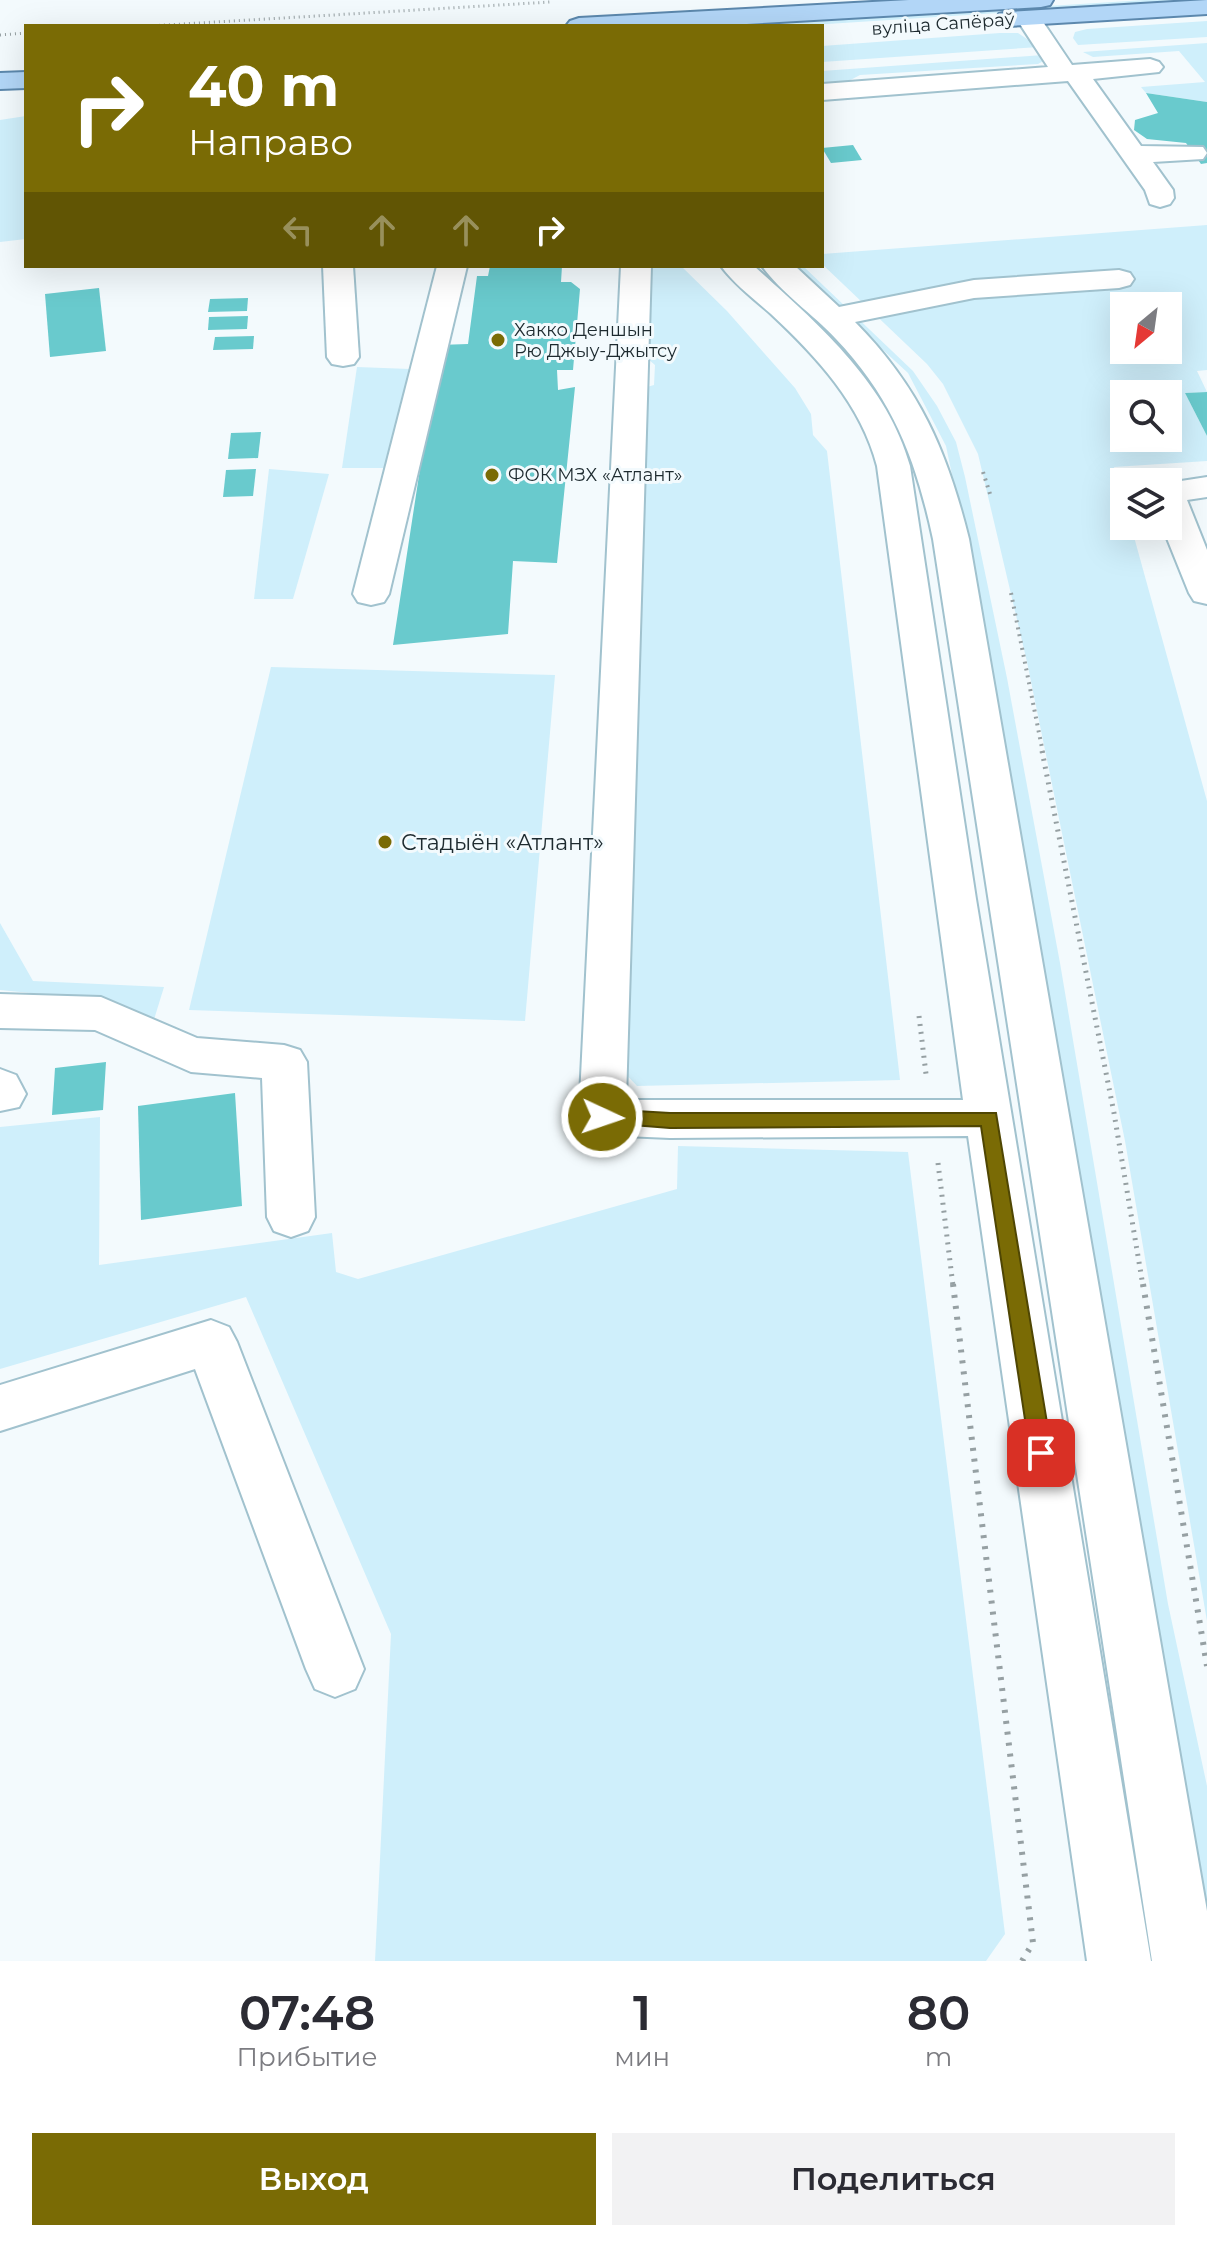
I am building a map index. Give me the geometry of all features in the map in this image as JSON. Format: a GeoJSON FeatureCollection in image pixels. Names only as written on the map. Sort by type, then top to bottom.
{"type":"FeatureCollection","features":[{"type":"Feature","properties":{"kind":"main road","name":"вуліца Сапёраў"},"geometry":{"type":"LineString","coordinates":[[641,24],[1034,9],[1207,7]]}},
{"type":"Feature","properties":{"kind":"main road","name":"вуліца Сапёраў"},"geometry":{"type":"LineString","coordinates":[[824,32],[1034,9]]}},
{"type":"Feature","properties":{"kind":"main road"},"geometry":{"type":"LineString","coordinates":[[0,58],[24,56]]}},
{"type":"Feature","properties":{"kind":"main road"},"geometry":{"type":"LineString","coordinates":[[0,81],[24,80]]}},
{"type":"Feature","properties":{"kind":"street"},"geometry":{"type":"LineString","coordinates":[[1034,9],[1070,72],[1134,154],[1159,190],[1160,198]]}},
{"type":"Feature","properties":{"kind":"street"},"geometry":{"type":"LineString","coordinates":[[824,92],[1150,67]]}},
{"type":"Feature","properties":{"kind":"street"},"geometry":{"type":"LineString","coordinates":[[1103,70],[1128,104],[1103,112]]}},
{"type":"Feature","properties":{"kind":"street"},"geometry":{"type":"LineString","coordinates":[[1134,154],[1193,153]]}},
{"type":"Feature","properties":{"kind":"street"},"geometry":{"type":"LineString","coordinates":[[338,268],[343,357]]}},
{"type":"Feature","properties":{"kind":"street"},"geometry":{"type":"LineString","coordinates":[[371,594],[452,268]]}},
{"type":"Feature","properties":{"kind":"street"},"geometry":{"type":"LineString","coordinates":[[636,268],[602,1117],[670,1120],[989,1118]]}},
{"type":"Feature","properties":{"kind":"street"},"geometry":{"type":"LineString","coordinates":[[738,268],[820,343],[859,392],[889,452],[902,512],[989,1118],[1119,1961]]}},
{"type":"Feature","properties":{"kind":"street"},"geometry":{"type":"LineString","coordinates":[[779,268],[873,357],[907,410],[932,464],[951,539],[1184,1961]]}},
{"type":"Feature","properties":{"kind":"street"},"geometry":{"type":"LineString","coordinates":[[834,317],[974,289],[1119,279]]}},
{"type":"Feature","properties":{"kind":"street"},"geometry":{"type":"LineString","coordinates":[[1207,487],[1170,493],[1170,503],[1207,593]]}},
{"type":"Feature","properties":{"kind":"street"},"geometry":{"type":"LineString","coordinates":[[0,1011],[101,1014],[191,1055],[284,1062],[291,1217]]}},
{"type":"Feature","properties":{"kind":"street"},"geometry":{"type":"LineString","coordinates":[[0,1408],[211,1342],[335,1669]]}},
{"type":"Feature","properties":{"kind":"street"},"geometry":{"type":"LineString","coordinates":[[1102,1961],[1103,1850]]}},
{"type":"Feature","properties":{"kind":"path"},"geometry":{"type":"LineString","coordinates":[[183,24],[553,2]]}},
{"type":"Feature","properties":{"kind":"path"},"geometry":{"type":"LineString","coordinates":[[0,35],[24,33]]}},
{"type":"Feature","properties":{"kind":"path"},"geometry":{"type":"LineString","coordinates":[[983,471],[991,500]]}},
{"type":"Feature","properties":{"kind":"path"},"geometry":{"type":"LineString","coordinates":[[1011,590],[1114,1113],[1207,1666]]}},
{"type":"Feature","properties":{"kind":"shaded area"},"geometry":{"type":"Polygon","coordinates":[[[1145,0],[1204,0],[824,24],[753,24],[1145,0]]]}},
{"type":"Feature","properties":{"kind":"shaded area"},"geometry":{"type":"Polygon","coordinates":[[[1207,21],[1207,37],[1078,45],[1073,38],[1075,32],[1087,29],[1207,21]]]}},
{"type":"Feature","properties":{"kind":"shaded area"},"geometry":{"type":"Polygon","coordinates":[[[1018,33],[1039,47],[824,62],[824,46],[1018,33]]]}},
{"type":"Feature","properties":{"kind":"shaded area"},"geometry":{"type":"Polygon","coordinates":[[[1207,43],[1207,102],[1146,93],[1141,87],[1205,82],[1179,51],[1093,57],[1083,52],[1207,43]]]}},
{"type":"Feature","properties":{"kind":"shaded area"},"geometry":{"type":"Polygon","coordinates":[[[1043,55],[1047,59],[1038,64],[860,75],[841,85],[824,86],[824,71],[1043,55]]]}},
{"type":"Feature","properties":{"kind":"shaded area"},"geometry":{"type":"Polygon","coordinates":[[[24,116],[24,239],[0,242],[0,120],[24,116]]]}},
{"type":"Feature","properties":{"kind":"shaded area"},"geometry":{"type":"Polygon","coordinates":[[[1207,225],[1207,370],[1197,371],[1207,392],[1185,393],[1207,436],[1207,461],[1110,468],[1110,540],[1135,540],[1207,801],[1207,1621],[1125,1141],[1027,662],[978,454],[943,384],[927,364],[824,266],[824,254],[1207,225]]]}},
{"type":"Feature","properties":{"kind":"shaded area"},"geometry":{"type":"Polygon","coordinates":[[[653,268],[683,268],[727,311],[795,388],[811,414],[813,435],[827,451],[900,1080],[637,1086],[620,1068],[640,389],[654,385],[655,365],[642,354],[653,268]]]}},
{"type":"Feature","properties":{"kind":"shaded area"},"geometry":{"type":"Polygon","coordinates":[[[805,268],[913,371],[956,442],[965,477],[1007,678],[1060,963],[1168,1604],[1207,1786],[1207,1937],[971,566],[946,446],[908,373],[795,269],[805,268]]]}},
{"type":"Feature","properties":{"kind":"shaded area"},"geometry":{"type":"Polygon","coordinates":[[[357,367],[410,369],[385,468],[342,468],[357,367]]]}},
{"type":"Feature","properties":{"kind":"shaded area"},"geometry":{"type":"Polygon","coordinates":[[[269,469],[329,474],[293,599],[254,599],[269,469]]]}},
{"type":"Feature","properties":{"kind":"shaded area","name":"Стадыён «Атлант»"},"geometry":{"type":"Polygon","coordinates":[[[271,667],[555,675],[525,1021],[189,1010],[271,667]]]}},
{"type":"Feature","properties":{"kind":"shaded area"},"geometry":{"type":"Polygon","coordinates":[[[0,923],[33,981],[164,987],[152,1026],[93,999],[0,990],[0,923]]]}},
{"type":"Feature","properties":{"kind":"shaded area"},"geometry":{"type":"Polygon","coordinates":[[[100,1117],[99,1265],[332,1233],[336,1272],[358,1279],[677,1189],[678,1146],[908,1152],[1005,1934],[986,1961],[375,1961],[391,1634],[246,1297],[0,1369],[0,1127],[100,1117]]]}},
{"type":"Feature","properties":{"kind":"building"},"geometry":{"type":"Polygon","coordinates":[[[1146,93],[1207,102],[1207,163],[1201,164],[1186,143],[1147,139],[1134,130],[1135,120],[1158,113],[1146,93]]]}},
{"type":"Feature","properties":{"kind":"building"},"geometry":{"type":"Polygon","coordinates":[[[853,145],[862,160],[831,163],[824,148],[853,145]]]}},
{"type":"Feature","properties":{"kind":"building","name":"ФОК МЗХ «Атлант»"},"geometry":{"type":"Polygon","coordinates":[[[490,268],[562,268],[561,282],[571,282],[580,289],[573,370],[557,370],[558,390],[575,387],[557,563],[513,561],[508,634],[393,645],[439,345],[468,344],[477,276],[488,276],[490,268]]]}},
{"type":"Feature","properties":{"kind":"building"},"geometry":{"type":"Polygon","coordinates":[[[99,288],[106,351],[50,357],[45,294],[99,288]]]}},
{"type":"Feature","properties":{"kind":"building"},"geometry":{"type":"Polygon","coordinates":[[[248,298],[247,311],[208,312],[210,299],[248,298]]]}},
{"type":"Feature","properties":{"kind":"building"},"geometry":{"type":"Polygon","coordinates":[[[248,316],[247,329],[208,330],[209,317],[248,316]]]}},
{"type":"Feature","properties":{"kind":"building"},"geometry":{"type":"Polygon","coordinates":[[[254,336],[253,349],[213,350],[215,337],[254,336]]]}},
{"type":"Feature","properties":{"kind":"building"},"geometry":{"type":"Polygon","coordinates":[[[1207,392],[1207,436],[1185,393],[1207,392]]]}},
{"type":"Feature","properties":{"kind":"building"},"geometry":{"type":"Polygon","coordinates":[[[261,432],[258,458],[228,459],[231,433],[261,432]]]}},
{"type":"Feature","properties":{"kind":"building"},"geometry":{"type":"Polygon","coordinates":[[[256,469],[253,496],[223,497],[226,470],[256,469]]]}},
{"type":"Feature","properties":{"kind":"building"},"geometry":{"type":"Polygon","coordinates":[[[106,1062],[103,1110],[52,1115],[55,1068],[106,1062]]]}},
{"type":"Feature","properties":{"kind":"building"},"geometry":{"type":"Polygon","coordinates":[[[235,1093],[242,1206],[141,1220],[138,1106],[235,1093]]]}},
{"type":"Feature","properties":{"kind":"place","name":"Хакко Деншын Рю Джыу-Джытсу"},"geometry":{"type":"Point","coordinates":[498,340]}},
{"type":"Feature","properties":{"kind":"place","name":"ФОК МЗХ «Атлант»"},"geometry":{"type":"Point","coordinates":[492,475]}},
{"type":"Feature","properties":{"kind":"place","name":"Стадыён «Атлант»"},"geometry":{"type":"Point","coordinates":[385,842]}},
{"type":"Feature","properties":{"kind":"route"},"geometry":{"type":"LineString","coordinates":[[602,1117],[670,1120],[989,1118],[1041,1453]]}}]}
